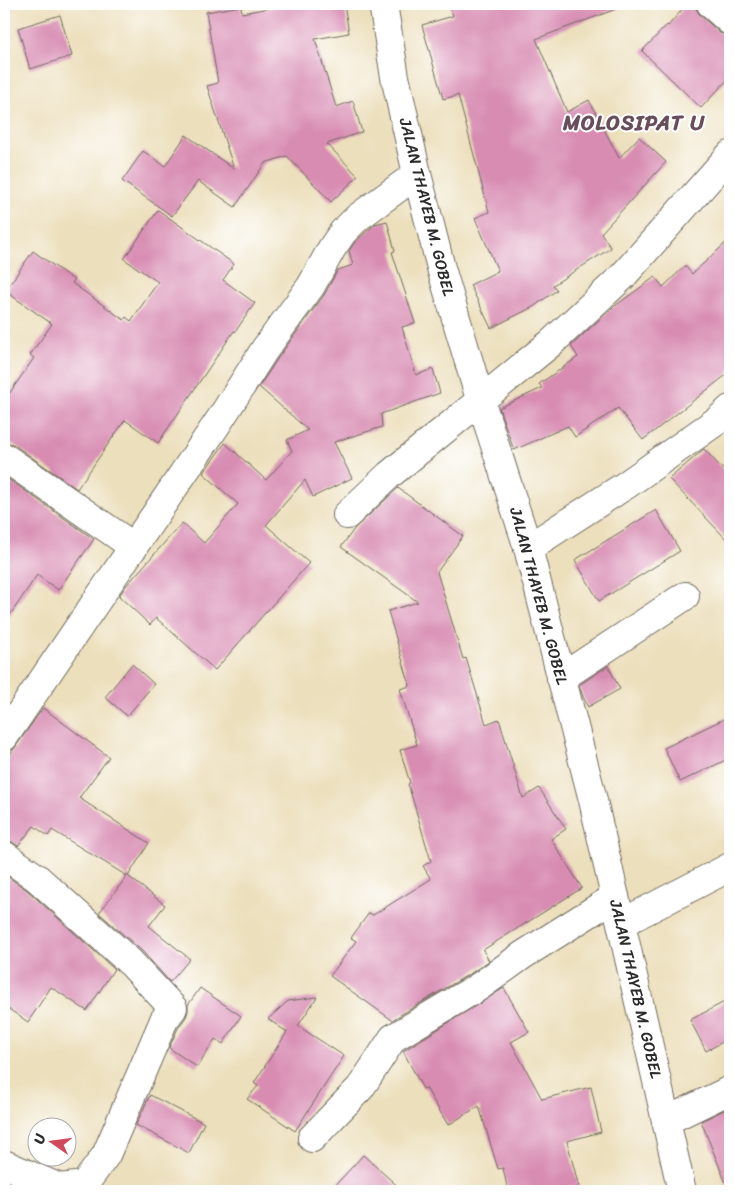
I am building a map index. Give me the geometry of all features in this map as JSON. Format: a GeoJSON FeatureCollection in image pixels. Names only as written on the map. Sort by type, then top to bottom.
{"type":"FeatureCollection","features":[{"type":"Feature","properties":{"kind":"street","name":"JALAN THAYEB M. GOBEL"},"geometry":{"type":"LineString","coordinates":[[383,4],[395,77],[441,268],[480,399],[528,548],[592,796],[682,1191]]}},
{"type":"Feature","properties":{"kind":"street"},"geometry":{"type":"LineString","coordinates":[[712,4],[730,21]]}},
{"type":"Feature","properties":{"kind":"street"},"geometry":{"type":"LineString","coordinates":[[346,515],[389,475],[551,343],[622,277],[728,164]]}},
{"type":"Feature","properties":{"kind":"street"},"geometry":{"type":"LineString","coordinates":[[4,737],[134,547],[265,349],[311,286],[343,232],[357,218],[417,174]]}},
{"type":"Feature","properties":{"kind":"street"},"geometry":{"type":"LineString","coordinates":[[528,548],[626,485],[718,420],[730,409]]}},
{"type":"Feature","properties":{"kind":"street"},"geometry":{"type":"LineString","coordinates":[[4,458],[134,547]]}},
{"type":"Feature","properties":{"kind":"street"},"geometry":{"type":"LineString","coordinates":[[561,678],[685,596]]}},
{"type":"Feature","properties":{"kind":"street"},"geometry":{"type":"LineString","coordinates":[[4,856],[37,878],[125,957],[173,1008],[164,1020],[106,1155],[84,1185],[60,1188],[4,1164]]}},
{"type":"Feature","properties":{"kind":"street"},"geometry":{"type":"LineString","coordinates":[[622,923],[730,867]]}},
{"type":"Feature","properties":{"kind":"street"},"geometry":{"type":"LineString","coordinates":[[312,1138],[360,1087],[393,1038],[480,986],[523,955],[616,896]]}},
{"type":"Feature","properties":{"kind":"street"},"geometry":{"type":"LineString","coordinates":[[666,1121],[730,1090]]}},
{"type":"Feature","properties":{"kind":"building"},"geometry":{"type":"Polygon","coordinates":[[[291,4],[344,4],[349,33],[315,39],[336,107],[353,101],[362,132],[327,144],[358,176],[331,202],[287,156],[265,163],[235,207],[198,181],[172,216],[122,181],[143,151],[165,166],[186,135],[234,169],[207,86],[218,83],[206,12],[241,6],[242,13],[291,4]]]}},
{"type":"Feature","properties":{"kind":"building"},"geometry":{"type":"Polygon","coordinates":[[[449,4],[624,4],[624,6],[536,39],[567,112],[589,100],[619,158],[639,137],[666,162],[601,233],[611,248],[553,285],[557,290],[533,307],[491,328],[470,285],[498,271],[475,218],[489,212],[458,95],[443,99],[422,25],[453,16],[449,4]]]}},
{"type":"Feature","properties":{"kind":"building"},"geometry":{"type":"Polygon","coordinates":[[[687,4],[696,4],[696,9],[701,16],[720,33],[730,36],[730,77],[701,108],[642,51],[687,4]]]}},
{"type":"Feature","properties":{"kind":"building"},"geometry":{"type":"Polygon","coordinates":[[[60,15],[72,56],[30,69],[18,28],[60,15]]]}},
{"type":"Feature","properties":{"kind":"building"},"geometry":{"type":"Polygon","coordinates":[[[158,210],[234,264],[223,280],[255,303],[158,443],[125,420],[77,489],[13,444],[4,442],[4,401],[34,358],[30,355],[52,324],[5,291],[33,251],[74,280],[72,283],[124,320],[126,317],[131,321],[158,282],[124,259],[158,210]]]}},
{"type":"Feature","properties":{"kind":"building"},"geometry":{"type":"Polygon","coordinates":[[[387,221],[395,251],[392,252],[415,323],[402,327],[416,375],[433,369],[440,393],[381,414],[382,427],[334,442],[352,478],[313,497],[305,480],[266,525],[309,563],[215,670],[156,618],[150,625],[119,596],[182,523],[204,543],[238,504],[203,473],[225,443],[266,480],[292,451],[287,440],[308,430],[259,387],[324,295],[338,270],[353,265],[349,251],[355,242],[375,224],[387,221]]]}},
{"type":"Feature","properties":{"kind":"building"},"geometry":{"type":"Polygon","coordinates":[[[730,239],[730,372],[643,440],[618,408],[575,437],[568,426],[514,450],[499,408],[542,388],[539,384],[578,357],[571,346],[612,308],[655,277],[663,287],[685,266],[692,274],[730,239]]]}},
{"type":"Feature","properties":{"kind":"building"},"geometry":{"type":"Polygon","coordinates":[[[704,449],[730,477],[730,543],[669,479],[704,449]]]}},
{"type":"Feature","properties":{"kind":"building"},"geometry":{"type":"Polygon","coordinates":[[[4,476],[94,539],[58,590],[37,575],[4,624],[4,476]]]}},
{"type":"Feature","properties":{"kind":"building"},"geometry":{"type":"Polygon","coordinates":[[[398,488],[463,536],[437,572],[463,659],[466,658],[486,724],[499,719],[523,798],[539,788],[566,829],[551,839],[582,888],[483,950],[489,961],[392,1020],[330,976],[356,941],[351,938],[369,913],[373,915],[431,879],[423,866],[431,861],[400,750],[417,745],[400,689],[410,686],[388,611],[418,602],[341,547],[355,528],[398,488]]]}},
{"type":"Feature","properties":{"kind":"building"},"geometry":{"type":"Polygon","coordinates":[[[656,510],[680,551],[599,601],[575,560],[656,510]]]}},
{"type":"Feature","properties":{"kind":"building"},"geometry":{"type":"Polygon","coordinates":[[[132,664],[154,684],[127,716],[105,697],[132,664]]]}},
{"type":"Feature","properties":{"kind":"building"},"geometry":{"type":"Polygon","coordinates":[[[608,666],[620,689],[588,707],[579,685],[608,666]]]}},
{"type":"Feature","properties":{"kind":"building"},"geometry":{"type":"Polygon","coordinates":[[[43,708],[109,757],[79,798],[149,843],[128,876],[165,905],[149,926],[190,959],[170,982],[142,951],[99,913],[127,876],[52,830],[48,836],[34,826],[18,846],[4,840],[4,763],[43,708]]]}},
{"type":"Feature","properties":{"kind":"building"},"geometry":{"type":"Polygon","coordinates":[[[730,716],[730,758],[680,782],[664,748],[730,716]]]}},
{"type":"Feature","properties":{"kind":"building"},"geometry":{"type":"Polygon","coordinates":[[[4,874],[27,890],[114,969],[87,1011],[51,987],[28,1022],[4,1006],[4,874]]]}},
{"type":"Feature","properties":{"kind":"building"},"geometry":{"type":"Polygon","coordinates":[[[200,988],[241,1016],[223,1044],[215,1039],[197,1067],[169,1048],[178,1028],[186,1017],[188,1005],[200,988]]]}},
{"type":"Feature","properties":{"kind":"building"},"geometry":{"type":"Polygon","coordinates":[[[504,988],[529,1032],[511,1042],[542,1099],[591,1087],[601,1132],[567,1141],[580,1191],[508,1191],[503,1168],[498,1169],[479,1106],[448,1125],[426,1088],[423,1089],[403,1051],[504,988]]]}},
{"type":"Feature","properties":{"kind":"building"},"geometry":{"type":"Polygon","coordinates":[[[317,997],[298,1026],[344,1056],[295,1131],[247,1099],[258,1086],[254,1083],[287,1032],[268,1019],[288,1001],[317,997]]]}},
{"type":"Feature","properties":{"kind":"building"},"geometry":{"type":"Polygon","coordinates":[[[730,999],[730,1038],[706,1051],[690,1020],[730,999]]]}},
{"type":"Feature","properties":{"kind":"building"},"geometry":{"type":"Polygon","coordinates":[[[150,1095],[204,1123],[189,1153],[136,1125],[150,1095]]]}},
{"type":"Feature","properties":{"kind":"building"},"geometry":{"type":"Polygon","coordinates":[[[730,1107],[730,1191],[729,1191],[701,1121],[730,1107]]]}},
{"type":"Feature","properties":{"kind":"building"},"geometry":{"type":"Polygon","coordinates":[[[363,1155],[403,1191],[330,1191],[363,1155]]]}},
{"type":"Feature","properties":{"kind":"district","name":"MOLOSIPAT U"},"geometry":{"type":"Point","coordinates":[634,123]}}]}
